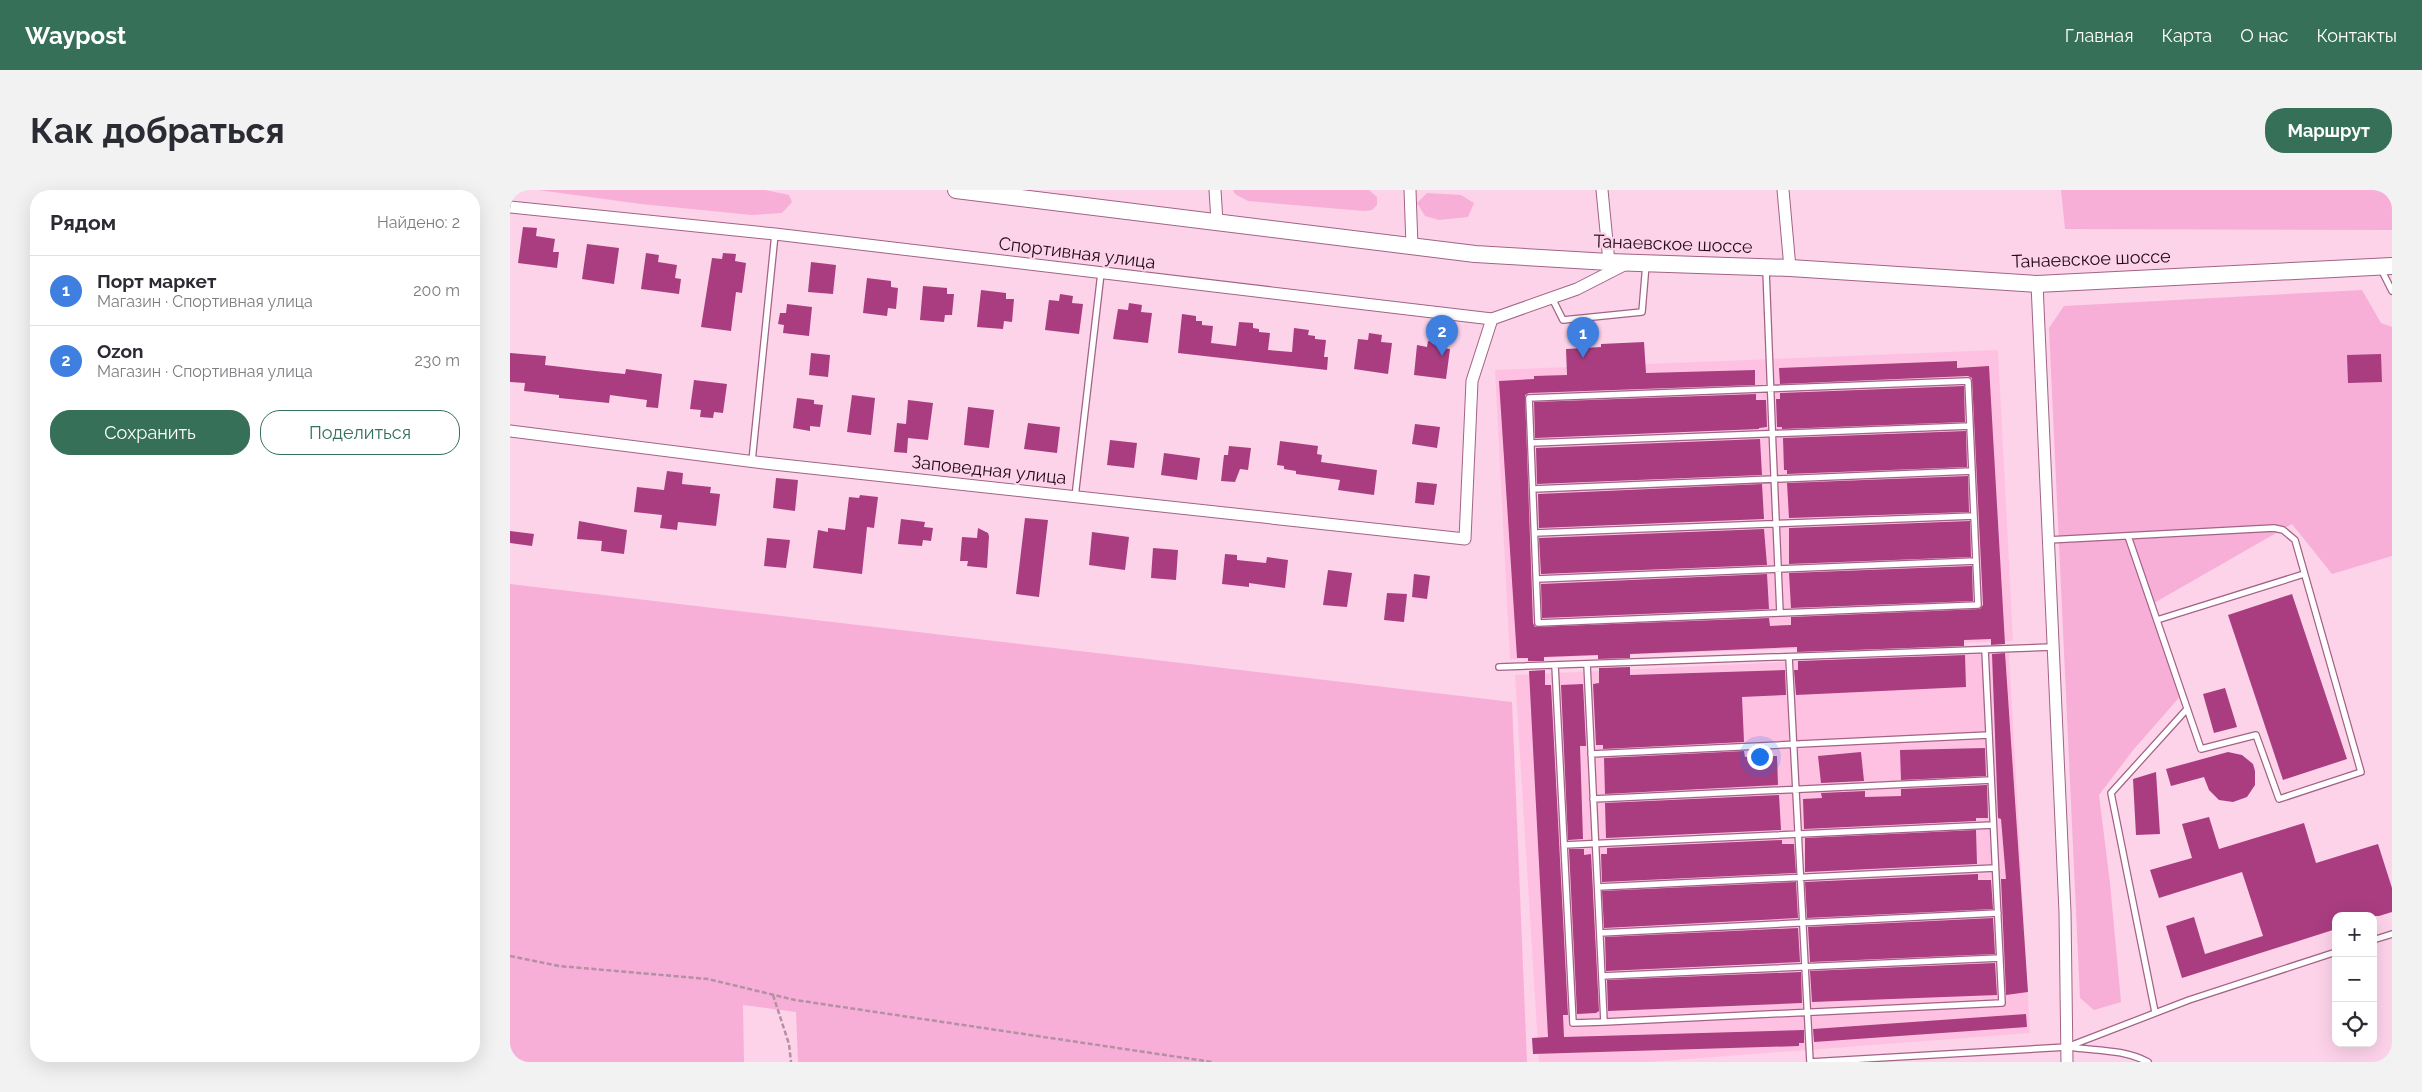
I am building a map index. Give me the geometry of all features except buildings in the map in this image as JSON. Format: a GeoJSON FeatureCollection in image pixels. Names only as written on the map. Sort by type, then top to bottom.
{"type":"FeatureCollection","features":[{"type":"Feature","properties":{"kind":"street","name":"Танаевское шоссе"},"geometry":{"type":"LineString","coordinates":[[956,190],[1475,254],[1609,262],[1790,268],[2037,284],[2386,267]]}},
{"type":"Feature","properties":{"kind":"street"},"geometry":{"type":"LineString","coordinates":[[1215,190],[1217,221]]}},
{"type":"Feature","properties":{"kind":"street"},"geometry":{"type":"LineString","coordinates":[[1410,190],[1412,246]]}},
{"type":"Feature","properties":{"kind":"street"},"geometry":{"type":"LineString","coordinates":[[1602,190],[1609,262]]}},
{"type":"Feature","properties":{"kind":"street"},"geometry":{"type":"LineString","coordinates":[[1783,190],[1790,268]]}},
{"type":"Feature","properties":{"kind":"street","name":"Спортивная улица"},"geometry":{"type":"LineString","coordinates":[[510,207],[775,234],[1492,319],[1578,289],[1629,262]]}},
{"type":"Feature","properties":{"kind":"street"},"geometry":{"type":"LineString","coordinates":[[2037,284],[2065,912],[2068,1062]]}},
{"type":"Feature","properties":{"kind":"street","name":"Заповедная улица"},"geometry":{"type":"LineString","coordinates":[[510,431],[752,461],[1465,540],[1472,381],[1492,319]]}},
{"type":"Feature","properties":{"kind":"lane"},"geometry":{"type":"LineString","coordinates":[[752,461],[775,234]]}},
{"type":"Feature","properties":{"kind":"lane"},"geometry":{"type":"LineString","coordinates":[[1552,298],[1563,320],[1642,312],[1646,263]]}},
{"type":"Feature","properties":{"kind":"lane"},"geometry":{"type":"LineString","coordinates":[[2386,267],[2392,291]]}},
{"type":"Feature","properties":{"kind":"lane"},"geometry":{"type":"LineString","coordinates":[[1766,268],[1780,613]]}},
{"type":"Feature","properties":{"kind":"lane"},"geometry":{"type":"LineString","coordinates":[[1075,497],[1101,273]]}},
{"type":"Feature","properties":{"kind":"lane"},"geometry":{"type":"LineString","coordinates":[[1968,381],[1978,605],[1538,623],[1529,398],[1770,388],[1968,381]]}},
{"type":"Feature","properties":{"kind":"lane"},"geometry":{"type":"LineString","coordinates":[[1531,443],[1970,426]]}},
{"type":"Feature","properties":{"kind":"lane"},"geometry":{"type":"LineString","coordinates":[[1533,489],[1972,471]]}},
{"type":"Feature","properties":{"kind":"lane"},"geometry":{"type":"LineString","coordinates":[[1535,533],[1974,516]]}},
{"type":"Feature","properties":{"kind":"lane"},"geometry":{"type":"LineString","coordinates":[[2048,540],[2274,528],[2283,530],[2295,540],[2362,772],[2279,799],[2256,735],[2201,749],[2128,536]]}},
{"type":"Feature","properties":{"kind":"lane"},"geometry":{"type":"LineString","coordinates":[[1537,579],[1976,561]]}},
{"type":"Feature","properties":{"kind":"lane"},"geometry":{"type":"LineString","coordinates":[[2157,620],[2304,574]]}},
{"type":"Feature","properties":{"kind":"lane"},"geometry":{"type":"LineString","coordinates":[[1499,667],[2053,647]]}},
{"type":"Feature","properties":{"kind":"lane"},"geometry":{"type":"LineString","coordinates":[[1555,665],[1573,1023],[1604,1022],[2002,1003],[1985,650]]}},
{"type":"Feature","properties":{"kind":"lane"},"geometry":{"type":"LineString","coordinates":[[1789,657],[1810,1062],[2067,1047],[2120,1051],[2133,1054],[2148,1062]]}},
{"type":"Feature","properties":{"kind":"lane"},"geometry":{"type":"LineString","coordinates":[[1587,664],[1604,1022]]}},
{"type":"Feature","properties":{"kind":"lane"},"geometry":{"type":"LineString","coordinates":[[2154,1012],[2111,793],[2187,709]]}},
{"type":"Feature","properties":{"kind":"lane"},"geometry":{"type":"LineString","coordinates":[[1591,754],[1989,735]]}},
{"type":"Feature","properties":{"kind":"lane"},"geometry":{"type":"LineString","coordinates":[[1593,799],[1991,780]]}},
{"type":"Feature","properties":{"kind":"lane"},"geometry":{"type":"LineString","coordinates":[[1564,845],[1993,825]]}},
{"type":"Feature","properties":{"kind":"lane"},"geometry":{"type":"LineString","coordinates":[[1598,887],[1995,868]]}},
{"type":"Feature","properties":{"kind":"lane"},"geometry":{"type":"LineString","coordinates":[[1600,933],[1998,913]]}},
{"type":"Feature","properties":{"kind":"lane"},"geometry":{"type":"LineString","coordinates":[[2377,939],[2392,934]]}},
{"type":"Feature","properties":{"kind":"lane"},"geometry":{"type":"LineString","coordinates":[[2067,1047],[2154,1012],[2332,953]]}},
{"type":"Feature","properties":{"kind":"lane"},"geometry":{"type":"LineString","coordinates":[[1602,976],[2000,958]]}},
{"type":"Feature","properties":{"kind":"path"},"geometry":{"type":"LineString","coordinates":[[510,956],[559,966],[708,979],[795,1000],[1212,1062]]}},
{"type":"Feature","properties":{"kind":"path"},"geometry":{"type":"LineString","coordinates":[[773,995],[789,1044],[791,1062]]}},
{"type":"Feature","properties":{"kind":"shaded area"},"geometry":{"type":"Polygon","coordinates":[[[538,190],[765,190],[789,195],[792,202],[782,213],[752,215],[641,204],[538,190]]]}},
{"type":"Feature","properties":{"kind":"shaded area"},"geometry":{"type":"Polygon","coordinates":[[[1233,190],[1369,190],[1377,197],[1377,205],[1372,210],[1364,211],[1248,201],[1235,194],[1233,190]]]}},
{"type":"Feature","properties":{"kind":"shaded area"},"geometry":{"type":"Polygon","coordinates":[[[2061,190],[2392,190],[2392,230],[2065,229],[2061,190]]]}},
{"type":"Feature","properties":{"kind":"shaded area"},"geometry":{"type":"Polygon","coordinates":[[[1427,193],[1461,195],[1474,203],[1468,217],[1439,220],[1425,216],[1417,203],[1427,193]]]}},
{"type":"Feature","properties":{"kind":"shaded area"},"geometry":{"type":"Polygon","coordinates":[[[2362,290],[2381,323],[2392,327],[2392,556],[2332,574],[2292,524],[2154,603],[2184,692],[2134,749],[2099,795],[2110,883],[2121,1002],[2094,1010],[2080,998],[2049,328],[2064,306],[2362,290]]]}},
{"type":"Feature","properties":{"kind":"shaded area"},"geometry":{"type":"Polygon","coordinates":[[[1998,350],[2013,641],[1510,659],[1495,370],[1998,350]]]}},
{"type":"Feature","properties":{"kind":"shaded area"},"geometry":{"type":"Polygon","coordinates":[[[510,584],[1512,702],[1527,1062],[798,1062],[796,1012],[743,1005],[744,1062],[510,1062],[510,584]]]}},
{"type":"Feature","properties":{"kind":"shaded area"},"geometry":{"type":"Polygon","coordinates":[[[2009,651],[2030,1033],[1648,1062],[1539,1062],[1515,675],[2009,651]]]}},
{"type":"Feature","properties":{"kind":"place","name":"Ozon"},"geometry":{"type":"Point","coordinates":[1442,356]}},
{"type":"Feature","properties":{"kind":"place","name":"Порт маркет"},"geometry":{"type":"Point","coordinates":[1583,358]}}]}
